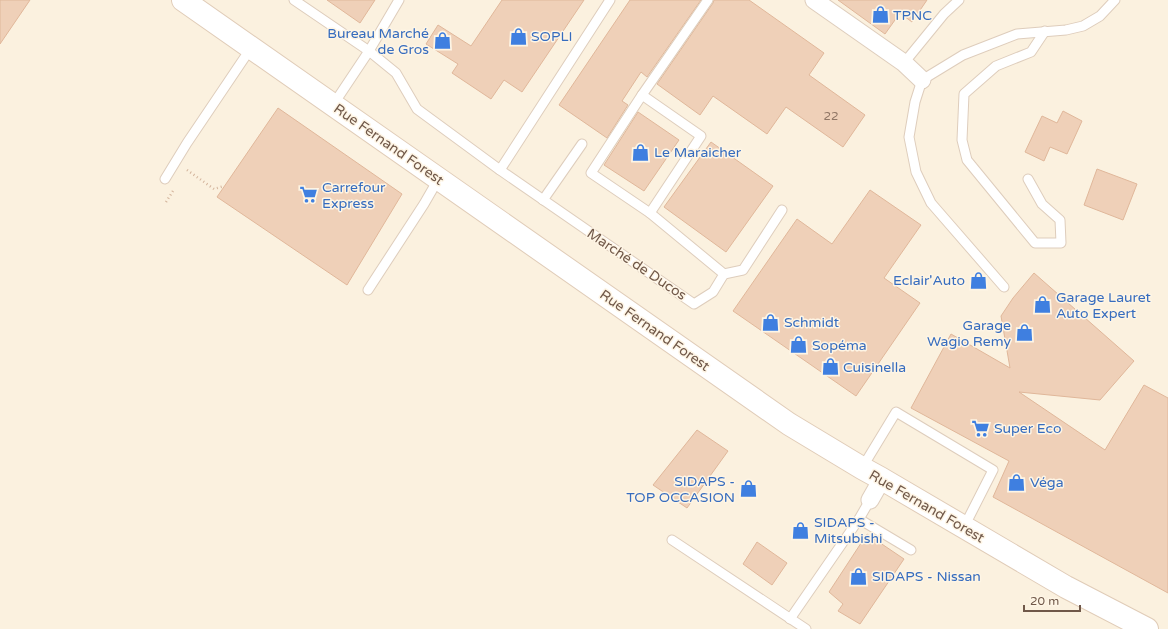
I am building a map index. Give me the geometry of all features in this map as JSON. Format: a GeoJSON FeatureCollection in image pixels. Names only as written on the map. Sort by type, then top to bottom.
{"type":"FeatureCollection","features":[{"type":"Feature","properties":{"kind":"street","name":"Rue Fernand Forest"},"geometry":{"type":"LineString","coordinates":[[182,0],[790,424],[862,468],[1066,587],[1147,629]]}},
{"type":"Feature","properties":{"kind":"street"},"geometry":{"type":"LineString","coordinates":[[814,0],[904,64],[922,80]]}},
{"type":"Feature","properties":{"kind":"street"},"geometry":{"type":"LineString","coordinates":[[870,500],[882,479]]}},
{"type":"Feature","properties":{"kind":"lane","name":"Marché de Ducos"},"geometry":{"type":"LineString","coordinates":[[294,0],[369,51],[396,73],[416,109],[500,170],[694,304],[713,292],[724,274]]}},
{"type":"Feature","properties":{"kind":"lane"},"geometry":{"type":"LineString","coordinates":[[333,105],[369,51],[398,0]]}},
{"type":"Feature","properties":{"kind":"lane"},"geometry":{"type":"LineString","coordinates":[[500,170],[610,0]]}},
{"type":"Feature","properties":{"kind":"lane"},"geometry":{"type":"LineString","coordinates":[[708,0],[642,94],[592,173],[650,213],[724,274],[743,270],[782,210]]}},
{"type":"Feature","properties":{"kind":"lane"},"geometry":{"type":"LineString","coordinates":[[904,64],[944,14],[959,0]]}},
{"type":"Feature","properties":{"kind":"lane"},"geometry":{"type":"LineString","coordinates":[[1004,287],[931,203],[916,172],[910,137],[915,102],[922,80],[963,55],[1017,34],[1066,30],[1083,26],[1100,16],[1115,0]]}},
{"type":"Feature","properties":{"kind":"lane"},"geometry":{"type":"LineString","coordinates":[[1028,179],[1042,204],[1060,220],[1060,243],[1035,243],[967,160],[962,140],[964,94],[996,66],[1031,52],[1045,31]]}},
{"type":"Feature","properties":{"kind":"lane"},"geometry":{"type":"LineString","coordinates":[[165,179],[187,143],[251,48]]}},
{"type":"Feature","properties":{"kind":"lane"},"geometry":{"type":"LineString","coordinates":[[642,94],[701,136],[650,213]]}},
{"type":"Feature","properties":{"kind":"lane"},"geometry":{"type":"LineString","coordinates":[[543,200],[582,144]]}},
{"type":"Feature","properties":{"kind":"lane"},"geometry":{"type":"LineString","coordinates":[[368,290],[424,204],[439,178]]}},
{"type":"Feature","properties":{"kind":"lane"},"geometry":{"type":"LineString","coordinates":[[862,468],[896,412],[993,470],[964,527]]}},
{"type":"Feature","properties":{"kind":"lane"},"geometry":{"type":"LineString","coordinates":[[790,619],[859,519],[870,500]]}},
{"type":"Feature","properties":{"kind":"lane"},"geometry":{"type":"LineString","coordinates":[[859,519],[911,550]]}},
{"type":"Feature","properties":{"kind":"lane"},"geometry":{"type":"LineString","coordinates":[[672,540],[806,629]]}},
{"type":"Feature","properties":{"kind":"path"},"geometry":{"type":"LineString","coordinates":[[187,170],[214,189],[224,186]]}},
{"type":"Feature","properties":{"kind":"building"},"geometry":{"type":"Polygon","coordinates":[[[0,0],[30,0],[0,44],[0,0]]]}},
{"type":"Feature","properties":{"kind":"building"},"geometry":{"type":"Polygon","coordinates":[[[327,0],[375,0],[360,23],[327,0]]]}},
{"type":"Feature","properties":{"kind":"building","name":"SOPLI"},"geometry":{"type":"Polygon","coordinates":[[[502,0],[584,0],[522,92],[504,80],[491,99],[452,73],[458,64],[426,44],[438,25],[471,46],[502,0]]]}},
{"type":"Feature","properties":{"kind":"building"},"geometry":{"type":"Polygon","coordinates":[[[630,0],[701,0],[647,77],[641,72],[622,101],[628,105],[607,138],[559,105],[630,0]]]}},
{"type":"Feature","properties":{"kind":"building"},"geometry":{"type":"Polygon","coordinates":[[[714,0],[749,0],[824,53],[809,75],[865,115],[843,147],[786,107],[767,134],[713,96],[700,115],[657,84],[714,0]]]}},
{"type":"Feature","properties":{"kind":"building","name":"TPNC"},"geometry":{"type":"Polygon","coordinates":[[[838,0],[927,0],[912,22],[900,13],[885,34],[838,0]]]}},
{"type":"Feature","properties":{"kind":"building","name":"Carrefour Express"},"geometry":{"type":"Polygon","coordinates":[[[278,108],[402,194],[347,285],[217,197],[278,108]]]}},
{"type":"Feature","properties":{"kind":"building"},"geometry":{"type":"Polygon","coordinates":[[[1063,111],[1082,121],[1067,154],[1050,147],[1044,161],[1025,152],[1042,116],[1057,123],[1063,111]]]}},
{"type":"Feature","properties":{"kind":"building","name":"Le Maraicher"},"geometry":{"type":"Polygon","coordinates":[[[638,112],[679,140],[644,191],[604,165],[638,112]]]}},
{"type":"Feature","properties":{"kind":"building"},"geometry":{"type":"Polygon","coordinates":[[[711,142],[773,186],[726,252],[664,207],[711,142]]]}},
{"type":"Feature","properties":{"kind":"building"},"geometry":{"type":"Polygon","coordinates":[[[1097,169],[1137,184],[1123,220],[1084,205],[1097,169]]]}},
{"type":"Feature","properties":{"kind":"building"},"geometry":{"type":"Polygon","coordinates":[[[870,190],[921,225],[884,278],[920,303],[856,396],[733,311],[797,219],[832,244],[870,190]]]}},
{"type":"Feature","properties":{"kind":"building"},"geometry":{"type":"Polygon","coordinates":[[[1034,273],[1134,361],[1100,400],[1019,392],[1105,450],[1144,385],[1168,398],[1168,593],[993,497],[1009,461],[911,408],[951,334],[1010,368],[1001,316],[1013,298],[1034,273]]]}},
{"type":"Feature","properties":{"kind":"building"},"geometry":{"type":"Polygon","coordinates":[[[697,430],[728,451],[687,508],[653,485],[697,430]]]}},
{"type":"Feature","properties":{"kind":"building"},"geometry":{"type":"Polygon","coordinates":[[[867,534],[904,559],[860,624],[838,611],[843,604],[829,592],[867,534]]]}},
{"type":"Feature","properties":{"kind":"building"},"geometry":{"type":"Polygon","coordinates":[[[757,542],[787,563],[772,585],[743,564],[757,542]]]}},
{"type":"Feature","properties":{"kind":"place","name":"TPNC"},"geometry":{"type":"Point","coordinates":[880,15]}},
{"type":"Feature","properties":{"kind":"place","name":"SOPLI"},"geometry":{"type":"Point","coordinates":[518,36]}},
{"type":"Feature","properties":{"kind":"place","name":"Bureau Marché de Gros"},"geometry":{"type":"Point","coordinates":[442,41]}},
{"type":"Feature","properties":{"kind":"place","name":"Le Maraicher"},"geometry":{"type":"Point","coordinates":[641,152]}},
{"type":"Feature","properties":{"kind":"place","name":"Carrefour Express"},"geometry":{"type":"Point","coordinates":[309,195]}},
{"type":"Feature","properties":{"kind":"place","name":"Eclair'Auto"},"geometry":{"type":"Point","coordinates":[978,280]}},
{"type":"Feature","properties":{"kind":"place","name":"Garage Lauret Auto Expert"},"geometry":{"type":"Point","coordinates":[1043,305]}},
{"type":"Feature","properties":{"kind":"place","name":"Schmidt"},"geometry":{"type":"Point","coordinates":[771,322]}},
{"type":"Feature","properties":{"kind":"place","name":"Garage Wagio Remy"},"geometry":{"type":"Point","coordinates":[1024,333]}},
{"type":"Feature","properties":{"kind":"place","name":"Sopéma"},"geometry":{"type":"Point","coordinates":[799,345]}},
{"type":"Feature","properties":{"kind":"place","name":"Cuisinella"},"geometry":{"type":"Point","coordinates":[830,367]}},
{"type":"Feature","properties":{"kind":"place","name":"Super Eco"},"geometry":{"type":"Point","coordinates":[981,428]}},
{"type":"Feature","properties":{"kind":"place","name":"Véga"},"geometry":{"type":"Point","coordinates":[1017,482]}},
{"type":"Feature","properties":{"kind":"place","name":"SIDAPS - TOP OCCASION"},"geometry":{"type":"Point","coordinates":[748,489]}},
{"type":"Feature","properties":{"kind":"place","name":"SIDAPS - Mitsubishi"},"geometry":{"type":"Point","coordinates":[801,530]}},
{"type":"Feature","properties":{"kind":"place","name":"SIDAPS - Nissan"},"geometry":{"type":"Point","coordinates":[859,576]}}]}
